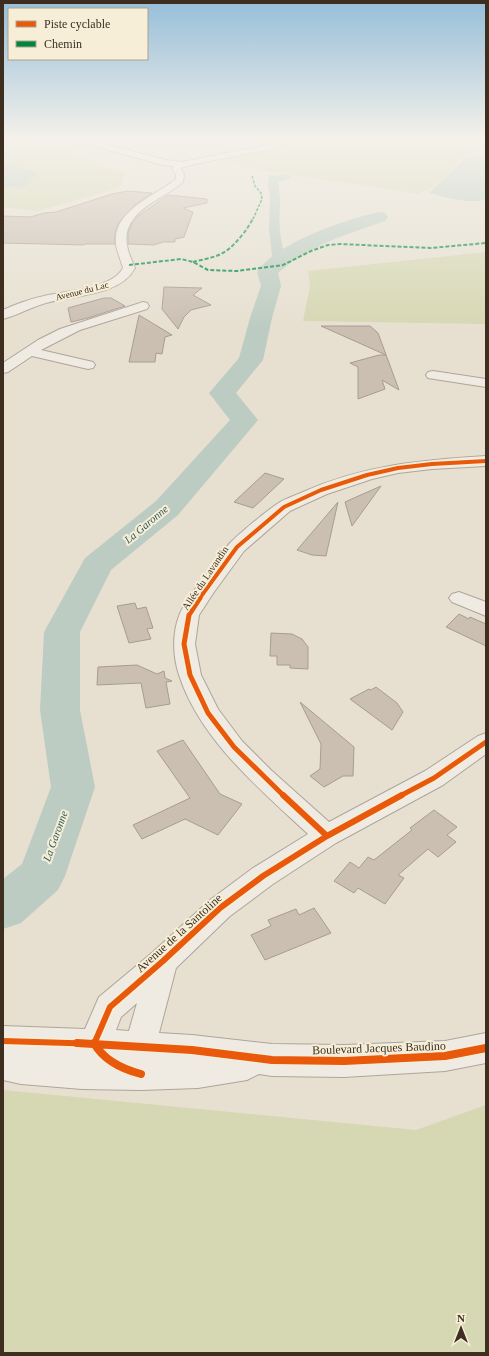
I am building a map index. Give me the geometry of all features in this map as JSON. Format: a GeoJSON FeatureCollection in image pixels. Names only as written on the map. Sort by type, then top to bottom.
{"type":"FeatureCollection","features":[{"type":"Feature","properties":{"kind":"street","name":"Avenue du Lac"},"geometry":{"type":"LineString","coordinates":[[3,314],[45,300],[103,287],[116,282],[125,276],[129,268],[122,246],[122,229],[128,220],[146,203]]}},
{"type":"Feature","properties":{"kind":"street"},"geometry":{"type":"LineString","coordinates":[[3,369],[58,334],[86,323],[129,312],[143,306]]}},
{"type":"Feature","properties":{"kind":"street"},"geometry":{"type":"LineString","coordinates":[[30,351],[88,365]]}},
{"type":"Feature","properties":{"kind":"street"},"geometry":{"type":"LineString","coordinates":[[433,375],[486,383]]}},
{"type":"Feature","properties":{"kind":"street","name":"Allée du Lavandin"},"geometry":{"type":"LineString","coordinates":[[327,836],[263,777],[239,752],[208,713],[190,675],[184,644],[188,615],[237,546],[284,507],[321,490],[367,475],[398,468],[432,464],[486,461]]}},
{"type":"Feature","properties":{"kind":"street"},"geometry":{"type":"LineString","coordinates":[[459,598],[486,610]]}},
{"type":"Feature","properties":{"kind":"street","name":"Avenue de la Santoline"},"geometry":{"type":"LineString","coordinates":[[122,1057],[110,1007],[163,961],[220,908],[263,876],[327,836],[434,778],[486,742]]}},
{"type":"Feature","properties":{"kind":"street","name":"Avenue de la Santoline"},"geometry":{"type":"LineString","coordinates":[[122,1057],[163,961]]}},
{"type":"Feature","properties":{"kind":"street","name":"Boulevard Jacques Baudino"},"geometry":{"type":"LineString","coordinates":[[3,1041],[122,1057],[198,1072],[272,1060],[344,1061],[445,1056],[486,1048]]}},
{"type":"Feature","properties":{"kind":"street","name":"Boulevard Jacques Baudino"},"geometry":{"type":"LineString","coordinates":[[3,1064],[21,1068],[82,1073],[122,1057]]}},
{"type":"Feature","properties":{"kind":"green space"},"geometry":{"type":"Polygon","coordinates":[[[3,203],[65,203],[38,211],[3,207],[3,203]]]}},
{"type":"Feature","properties":{"kind":"green space"},"geometry":{"type":"Polygon","coordinates":[[[486,252],[486,324],[303,321],[310,286],[308,271],[486,252]]]}},
{"type":"Feature","properties":{"kind":"green space"},"geometry":{"type":"Polygon","coordinates":[[[3,1090],[416,1130],[486,1105],[486,1353],[3,1353],[3,1090]]]}},
{"type":"Feature","properties":{"kind":"shaded area"},"geometry":{"type":"Polygon","coordinates":[[[272,203],[279,203],[282,255],[272,255],[269,229],[272,203]]]}},
{"type":"Feature","properties":{"kind":"building"},"geometry":{"type":"Polygon","coordinates":[[[83,203],[137,203],[120,221],[115,232],[115,244],[84,245],[3,243],[3,216],[30,217],[44,213],[56,212],[83,203]]]}},
{"type":"Feature","properties":{"kind":"building"},"geometry":{"type":"Polygon","coordinates":[[[156,203],[206,203],[183,208],[193,212],[184,237],[175,239],[175,242],[163,242],[154,245],[128,244],[128,233],[138,216],[156,203]]]}},
{"type":"Feature","properties":{"kind":"building"},"geometry":{"type":"Polygon","coordinates":[[[164,287],[202,288],[193,295],[211,305],[191,310],[184,317],[178,329],[162,309],[164,287]]]}},
{"type":"Feature","properties":{"kind":"building"},"geometry":{"type":"Polygon","coordinates":[[[104,298],[111,298],[125,306],[71,322],[68,308],[104,298]]]}},
{"type":"Feature","properties":{"kind":"building"},"geometry":{"type":"Polygon","coordinates":[[[139,315],[172,335],[165,337],[162,354],[156,353],[155,362],[129,362],[139,315]]]}},
{"type":"Feature","properties":{"kind":"building"},"geometry":{"type":"Polygon","coordinates":[[[321,326],[370,326],[378,333],[399,390],[382,380],[385,389],[358,399],[358,367],[350,363],[379,355],[386,355],[321,326]]]}},
{"type":"Feature","properties":{"kind":"building"},"geometry":{"type":"Polygon","coordinates":[[[265,473],[284,479],[253,508],[234,502],[265,473]]]}},
{"type":"Feature","properties":{"kind":"building"},"geometry":{"type":"Polygon","coordinates":[[[381,486],[352,526],[345,502],[381,486]]]}},
{"type":"Feature","properties":{"kind":"building"},"geometry":{"type":"Polygon","coordinates":[[[338,502],[326,556],[312,555],[297,550],[338,502]]]}},
{"type":"Feature","properties":{"kind":"building"},"geometry":{"type":"Polygon","coordinates":[[[135,603],[137,609],[146,607],[153,628],[147,629],[151,639],[129,643],[117,606],[135,603]]]}},
{"type":"Feature","properties":{"kind":"building"},"geometry":{"type":"Polygon","coordinates":[[[459,614],[469,619],[470,617],[486,624],[486,646],[446,627],[459,614]]]}},
{"type":"Feature","properties":{"kind":"building"},"geometry":{"type":"Polygon","coordinates":[[[271,633],[292,634],[302,639],[308,647],[308,669],[290,668],[290,665],[277,665],[277,656],[270,656],[271,633]]]}},
{"type":"Feature","properties":{"kind":"building"},"geometry":{"type":"Polygon","coordinates":[[[137,665],[157,674],[164,671],[165,678],[172,681],[166,682],[170,704],[146,708],[141,683],[97,685],[98,667],[137,665]]]}},
{"type":"Feature","properties":{"kind":"building"},"geometry":{"type":"Polygon","coordinates":[[[376,687],[397,703],[403,712],[392,730],[350,699],[376,687]]]}},
{"type":"Feature","properties":{"kind":"building"},"geometry":{"type":"Polygon","coordinates":[[[300,702],[354,747],[353,776],[343,776],[324,787],[310,776],[320,769],[321,744],[300,702]]]}},
{"type":"Feature","properties":{"kind":"building"},"geometry":{"type":"Polygon","coordinates":[[[183,740],[220,794],[242,804],[218,835],[185,819],[142,839],[133,825],[190,798],[157,751],[183,740]]]}},
{"type":"Feature","properties":{"kind":"building"},"geometry":{"type":"Polygon","coordinates":[[[434,810],[457,827],[447,835],[456,842],[438,857],[428,849],[398,875],[404,878],[385,904],[358,888],[354,893],[334,881],[350,862],[359,868],[368,857],[374,860],[412,830],[410,828],[434,810]]]}},
{"type":"Feature","properties":{"kind":"building"},"geometry":{"type":"Polygon","coordinates":[[[314,908],[331,933],[265,960],[251,935],[271,926],[268,920],[296,909],[299,915],[314,908]]]}},
{"type":"Feature","properties":{"kind":"waterway"},"geometry":{"type":"LineString","coordinates":[[275,203],[274,228],[279,260]]}},
{"type":"Feature","properties":{"kind":"waterway","name":"La Garonne"},"geometry":{"type":"LineString","coordinates":[[3,908],[41,876],[73,787],[60,710],[62,632],[97,565],[167,508],[244,420],[222,393],[251,360],[261,318],[271,286],[267,272],[279,262],[305,245],[334,232],[379,217]]}},
{"type":"Feature","properties":{"kind":"marked path"},"geometry":{"type":"LineString","coordinates":[[193,262],[216,256],[226,251],[250,225],[260,203]]}},
{"type":"Feature","properties":{"kind":"marked path"},"geometry":{"type":"LineString","coordinates":[[129,265],[181,259],[193,262],[208,270],[237,271],[283,265],[311,251],[328,245],[340,244],[431,248],[486,243]]}},
{"type":"Feature","properties":{"kind":"cycle path"},"geometry":{"type":"LineString","coordinates":[[327,836],[263,777],[234,747],[208,713],[190,675],[184,644],[189,615],[205,590],[237,547],[284,507],[321,490],[367,475],[398,468],[432,464],[486,461]]}},
{"type":"Feature","properties":{"kind":"cycle path"},"geometry":{"type":"LineString","coordinates":[[141,1074],[125,1070],[109,1061],[94,1044],[110,1007],[163,961],[220,908],[263,876],[327,836],[434,778],[486,742]]}},
{"type":"Feature","properties":{"kind":"cycle path"},"geometry":{"type":"LineString","coordinates":[[3,1041],[94,1044],[192,1050],[272,1060],[344,1061],[445,1056],[486,1048]]}}]}
